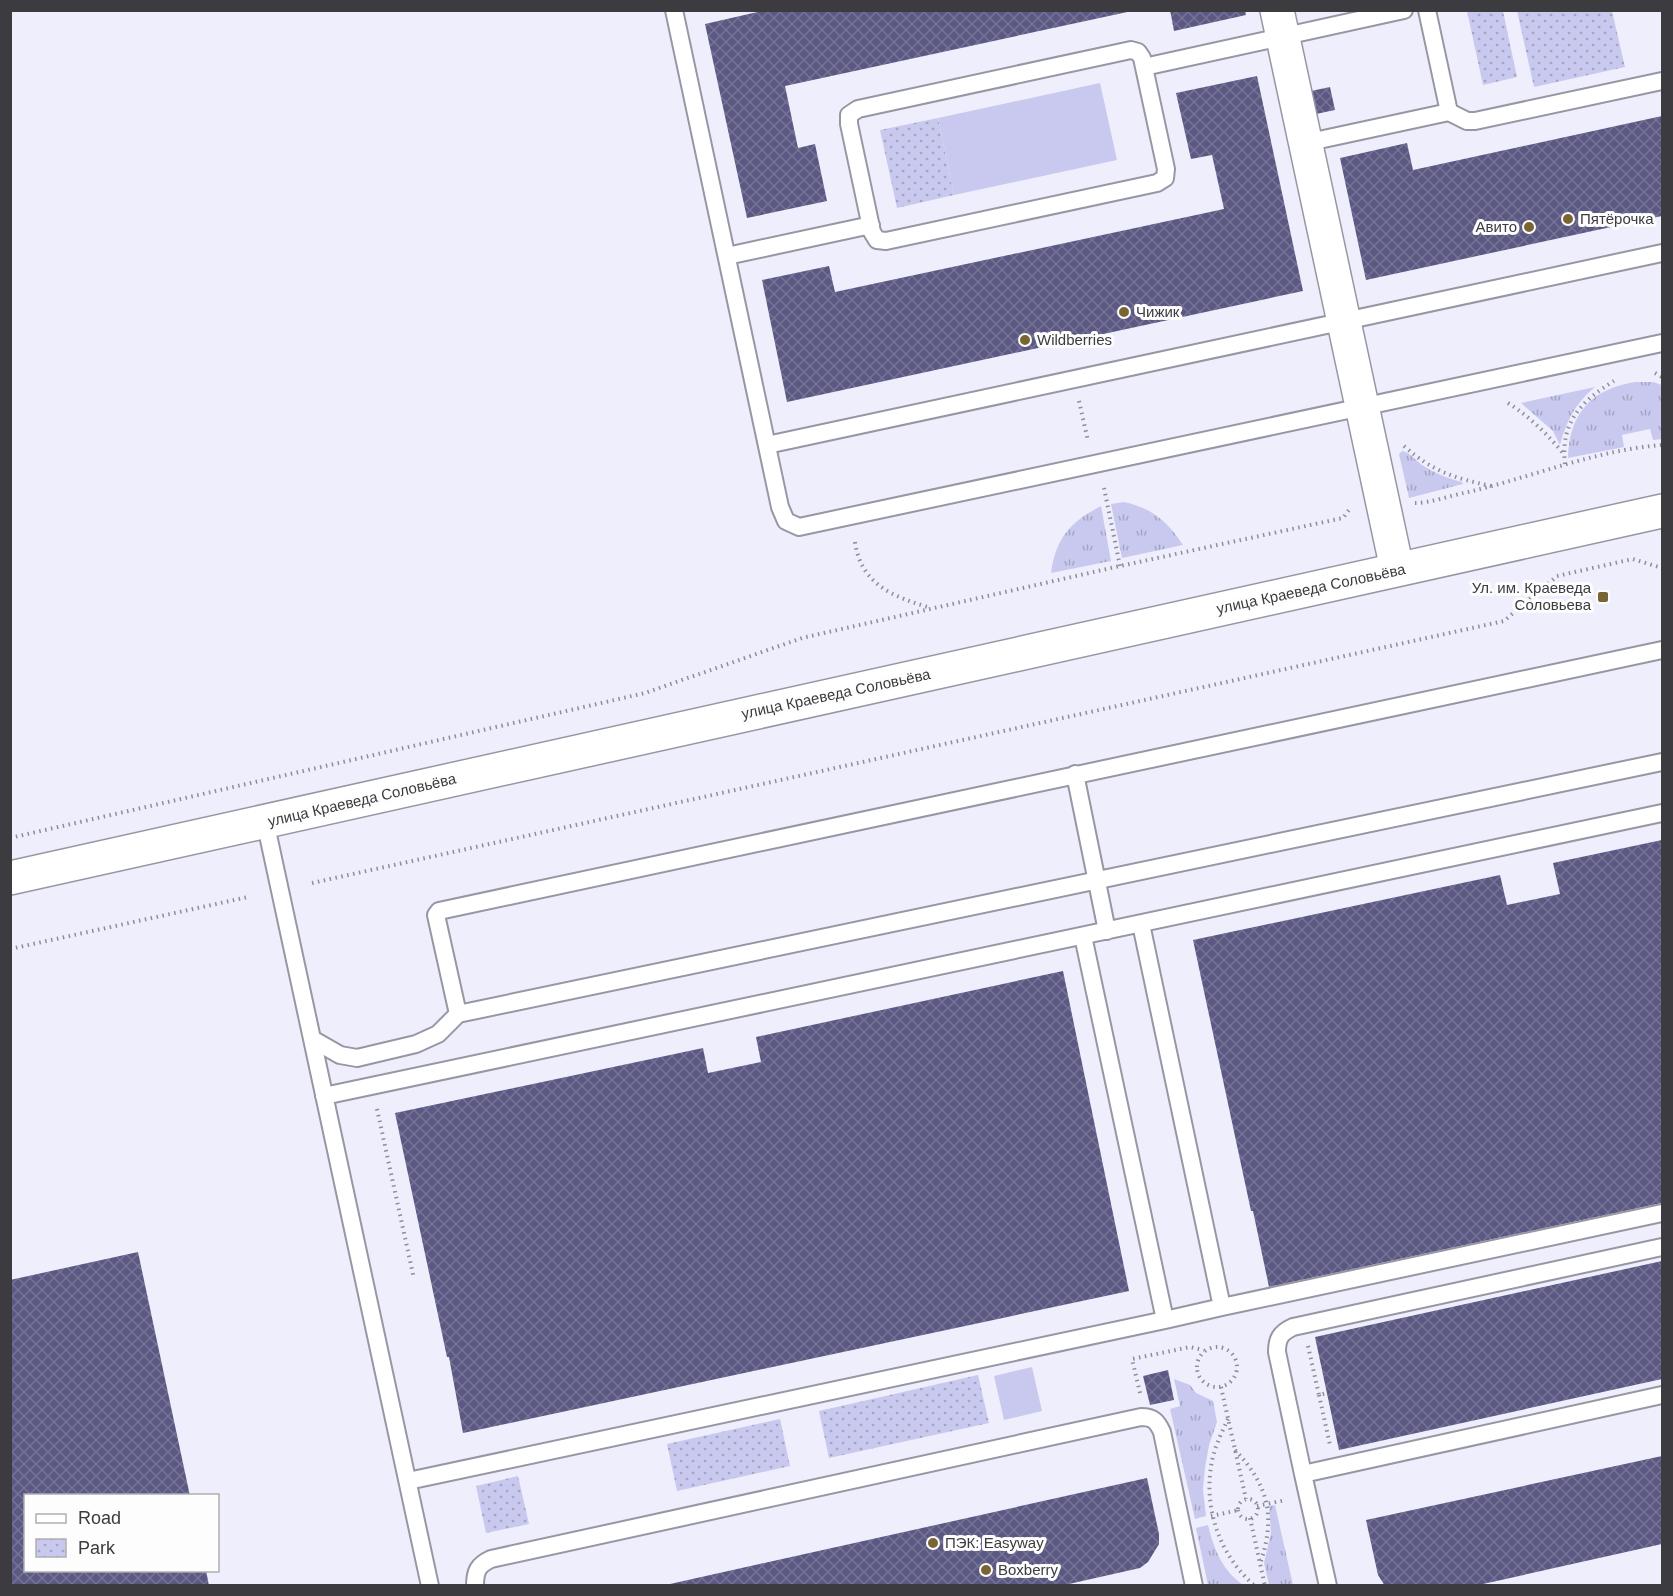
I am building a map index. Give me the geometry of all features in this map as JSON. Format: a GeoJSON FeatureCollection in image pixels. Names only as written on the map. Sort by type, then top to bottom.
{"type":"FeatureCollection","features":[{"type":"Feature","properties":{"kind":"main road"},"geometry":{"type":"LineString","coordinates":[[1280,24],[1397,570]]}},
{"type":"Feature","properties":{"kind":"main road","name":"улица Краеведа Соловьёва"},"geometry":{"type":"LineString","coordinates":[[10,878],[1662,511]]}},
{"type":"Feature","properties":{"kind":"lane"},"geometry":{"type":"LineString","coordinates":[[674,10],[780,507],[786,521],[799,527],[1662,343]]}},
{"type":"Feature","properties":{"kind":"lane"},"geometry":{"type":"LineString","coordinates":[[1144,67],[1280,24],[1404,10]]}},
{"type":"Feature","properties":{"kind":"lane"},"geometry":{"type":"LineString","coordinates":[[1427,10],[1449,112]]}},
{"type":"Feature","properties":{"kind":"lane"},"geometry":{"type":"LineString","coordinates":[[1131,50],[1138,52],[1144,67],[1166,169],[1165,178],[1157,183],[886,241],[877,240],[871,225],[849,124],[849,115],[858,109],[1131,50]]}},
{"type":"Feature","properties":{"kind":"lane"},"geometry":{"type":"LineString","coordinates":[[1305,143],[1449,112],[1467,122],[1475,121],[1662,81]]}},
{"type":"Feature","properties":{"kind":"lane"},"geometry":{"type":"LineString","coordinates":[[726,256],[871,225]]}},
{"type":"Feature","properties":{"kind":"lane"},"geometry":{"type":"LineString","coordinates":[[767,446],[1662,254]]}},
{"type":"Feature","properties":{"kind":"lane"},"geometry":{"type":"LineString","coordinates":[[458,1014],[436,915],[439,911],[1662,650]]}},
{"type":"Feature","properties":{"kind":"lane"},"geometry":{"type":"LineString","coordinates":[[312,1039],[339,1055],[357,1059],[416,1044],[438,1034],[458,1014],[1662,762]]}},
{"type":"Feature","properties":{"kind":"lane"},"geometry":{"type":"LineString","coordinates":[[1074,774],[1107,931]]}},
{"type":"Feature","properties":{"kind":"lane"},"geometry":{"type":"LineString","coordinates":[[324,1096],[1662,813]]}},
{"type":"Feature","properties":{"kind":"lane"},"geometry":{"type":"LineString","coordinates":[[265,821],[430,1586]]}},
{"type":"Feature","properties":{"kind":"lane"},"geometry":{"type":"LineString","coordinates":[[1141,924],[1222,1307]]}},
{"type":"Feature","properties":{"kind":"lane"},"geometry":{"type":"LineString","coordinates":[[1083,936],[1165,1320]]}},
{"type":"Feature","properties":{"kind":"lane"},"geometry":{"type":"LineString","coordinates":[[408,1481],[1662,1213]]}},
{"type":"Feature","properties":{"kind":"lane"},"geometry":{"type":"LineString","coordinates":[[1328,1586],[1276,1352],[1277,1340],[1284,1332],[1293,1327],[1662,1246]]}},
{"type":"Feature","properties":{"kind":"lane"},"geometry":{"type":"LineString","coordinates":[[1303,1474],[1662,1395]]}},
{"type":"Feature","properties":{"kind":"lane"},"geometry":{"type":"LineString","coordinates":[[475,1586],[475,1572],[483,1563],[492,1559],[1145,1417],[1151,1417],[1158,1423],[1162,1432],[1194,1586]]}},
{"type":"Feature","properties":{"kind":"path"},"geometry":{"type":"LineString","coordinates":[[1655,373],[1662,377]]}},
{"type":"Feature","properties":{"kind":"path"},"geometry":{"type":"LineString","coordinates":[[1564,464],[1563,454],[1568,428],[1578,409],[1594,393],[1614,381]]}},
{"type":"Feature","properties":{"kind":"path"},"geometry":{"type":"LineString","coordinates":[[1077,391],[1089,447]]}},
{"type":"Feature","properties":{"kind":"path"},"geometry":{"type":"LineString","coordinates":[[1508,403],[1543,429],[1563,454]]}},
{"type":"Feature","properties":{"kind":"path"},"geometry":{"type":"LineString","coordinates":[[1399,441],[1424,463],[1442,472],[1492,486]]}},
{"type":"Feature","properties":{"kind":"path"},"geometry":{"type":"LineString","coordinates":[[1407,501],[1417,503],[1492,486],[1564,464],[1647,446],[1662,446]]}},
{"type":"Feature","properties":{"kind":"path"},"geometry":{"type":"LineString","coordinates":[[1104,488],[1120,566]]}},
{"type":"Feature","properties":{"kind":"path"},"geometry":{"type":"LineString","coordinates":[[10,838],[645,693],[802,638],[1343,518],[1351,506]]}},
{"type":"Feature","properties":{"kind":"path"},"geometry":{"type":"LineString","coordinates":[[855,542],[863,568],[880,587],[901,599],[932,609]]}},
{"type":"Feature","properties":{"kind":"path"},"geometry":{"type":"LineString","coordinates":[[312,883],[1504,621],[1557,576],[1634,559],[1662,568]]}},
{"type":"Feature","properties":{"kind":"path"},"geometry":{"type":"LineString","coordinates":[[10,949],[248,897]]}},
{"type":"Feature","properties":{"kind":"path"},"geometry":{"type":"LineString","coordinates":[[376,1104],[414,1279]]}},
{"type":"Feature","properties":{"kind":"path"},"geometry":{"type":"LineString","coordinates":[[1308,1345],[1328,1438]]}},
{"type":"Feature","properties":{"kind":"path"},"geometry":{"type":"LineString","coordinates":[[1212,1346],[1222,1346],[1230,1350],[1236,1358],[1235,1376],[1221,1387],[1212,1387],[1198,1376],[1196,1366],[1198,1357],[1212,1346]]}},
{"type":"Feature","properties":{"kind":"path"},"geometry":{"type":"LineString","coordinates":[[1145,1417],[1132,1359],[1190,1347],[1204,1350]]}},
{"type":"Feature","properties":{"kind":"path"},"geometry":{"type":"LineString","coordinates":[[1221,1387],[1246,1499]]}},
{"type":"Feature","properties":{"kind":"path"},"geometry":{"type":"LineString","coordinates":[[1319,1395],[1327,1393]]}},
{"type":"Feature","properties":{"kind":"path"},"geometry":{"type":"LineString","coordinates":[[1228,1419],[1211,1466],[1209,1491],[1212,1516],[1220,1539],[1232,1561],[1255,1586]]}},
{"type":"Feature","properties":{"kind":"path"},"geometry":{"type":"LineString","coordinates":[[1235,1450],[1250,1466],[1261,1484],[1267,1504],[1269,1524],[1260,1564]]}},
{"type":"Feature","properties":{"kind":"path"},"geometry":{"type":"LineString","coordinates":[[1246,1499],[1257,1504],[1258,1510],[1250,1518],[1244,1518],[1239,1510],[1241,1502],[1246,1499]]}},
{"type":"Feature","properties":{"kind":"path"},"geometry":{"type":"LineString","coordinates":[[1181,1523],[1239,1510]]}},
{"type":"Feature","properties":{"kind":"path"},"geometry":{"type":"LineString","coordinates":[[1250,1518],[1265,1586]]}},
{"type":"Feature","properties":{"kind":"green space"},"geometry":{"type":"Polygon","coordinates":[[[1467,11],[1503,11],[1517,77],[1483,85],[1467,11]]]}},
{"type":"Feature","properties":{"kind":"green space"},"geometry":{"type":"Polygon","coordinates":[[[1517,11],[1612,11],[1625,67],[1534,87],[1517,11]]]}},
{"type":"Feature","properties":{"kind":"green space"},"geometry":{"type":"Polygon","coordinates":[[[1100,83],[1117,160],[954,195],[938,118],[1100,83]]]}},
{"type":"Feature","properties":{"kind":"green space"},"geometry":{"type":"Polygon","coordinates":[[[938,118],[954,195],[897,208],[880,130],[938,118]]]}},
{"type":"Feature","properties":{"kind":"green space"},"geometry":{"type":"Polygon","coordinates":[[[1635,382],[1653,382],[1662,385],[1662,439],[1653,440],[1650,429],[1622,435],[1624,447],[1568,458],[1573,429],[1585,406],[1606,391],[1635,382]]]}},
{"type":"Feature","properties":{"kind":"green space"},"geometry":{"type":"Polygon","coordinates":[[[1595,387],[1573,413],[1560,445],[1553,431],[1521,403],[1595,387]]]}},
{"type":"Feature","properties":{"kind":"green space"},"geometry":{"type":"Polygon","coordinates":[[[1402,451],[1431,470],[1463,484],[1409,498],[1399,454],[1402,451]]]}},
{"type":"Feature","properties":{"kind":"green space"},"geometry":{"type":"Polygon","coordinates":[[[1124,502],[1143,508],[1158,517],[1183,545],[1122,558],[1111,504],[1124,502]]]}},
{"type":"Feature","properties":{"kind":"green space"},"geometry":{"type":"Polygon","coordinates":[[[1101,506],[1111,561],[1051,573],[1057,550],[1066,532],[1081,518],[1101,506]]]}},
{"type":"Feature","properties":{"kind":"green space"},"geometry":{"type":"Polygon","coordinates":[[[1032,1367],[1042,1411],[1004,1420],[994,1376],[1032,1367]]]}},
{"type":"Feature","properties":{"kind":"green space"},"geometry":{"type":"Polygon","coordinates":[[[978,1375],[989,1423],[829,1458],[819,1411],[978,1375]]]}},
{"type":"Feature","properties":{"kind":"green space"},"geometry":{"type":"Polygon","coordinates":[[[1174,1379],[1190,1385],[1196,1393],[1213,1401],[1217,1422],[1209,1445],[1205,1468],[1203,1489],[1206,1516],[1195,1519],[1170,1409],[1180,1406],[1174,1379]]]}},
{"type":"Feature","properties":{"kind":"green space"},"geometry":{"type":"Polygon","coordinates":[[[780,1419],[790,1466],[677,1491],[667,1444],[780,1419]]]}},
{"type":"Feature","properties":{"kind":"green space"},"geometry":{"type":"Polygon","coordinates":[[[518,1476],[529,1524],[486,1533],[476,1486],[518,1476]]]}},
{"type":"Feature","properties":{"kind":"green space"},"geometry":{"type":"Polygon","coordinates":[[[1275,1505],[1293,1585],[1269,1585],[1264,1563],[1271,1533],[1269,1506],[1275,1505]]]}},
{"type":"Feature","properties":{"kind":"green space"},"geometry":{"type":"Polygon","coordinates":[[[1208,1525],[1224,1566],[1243,1585],[1208,1585],[1196,1528],[1208,1525]]]}},
{"type":"Feature","properties":{"kind":"building"},"geometry":{"type":"Polygon","coordinates":[[[766,10],[1132,11],[785,86],[798,148],[815,144],[827,201],[747,218],[705,24],[766,10]]]}},
{"type":"Feature","properties":{"kind":"building"},"geometry":{"type":"Polygon","coordinates":[[[1170,10],[1245,10],[1246,15],[1174,31],[1170,10]]]}},
{"type":"Feature","properties":{"kind":"building"},"geometry":{"type":"Polygon","coordinates":[[[1257,76],[1303,291],[787,402],[762,280],[829,266],[835,292],[1224,209],[1212,155],[1191,159],[1176,93],[1257,76]]]}},
{"type":"Feature","properties":{"kind":"building"},"geometry":{"type":"Polygon","coordinates":[[[1330,87],[1335,110],[1316,114],[1311,91],[1330,87]]]}},
{"type":"Feature","properties":{"kind":"building"},"geometry":{"type":"Polygon","coordinates":[[[1662,116],[1662,216],[1366,280],[1340,158],[1407,143],[1413,170],[1662,116]]]}},
{"type":"Feature","properties":{"kind":"building"},"geometry":{"type":"Polygon","coordinates":[[[1662,840],[1662,1203],[1269,1287],[1193,940],[1500,875],[1507,905],[1560,894],[1553,863],[1662,840]]]}},
{"type":"Feature","properties":{"kind":"building"},"geometry":{"type":"Polygon","coordinates":[[[1063,971],[1129,1291],[463,1433],[449,1357],[447,1357],[395,1113],[703,1048],[708,1073],[761,1062],[756,1037],[1063,971]]]}},
{"type":"Feature","properties":{"kind":"building"},"geometry":{"type":"Polygon","coordinates":[[[138,1252],[190,1494],[24,1494],[24,1572],[206,1572],[209,1586],[10,1586],[10,1280],[138,1252]]]}},
{"type":"Feature","properties":{"kind":"building"},"geometry":{"type":"Polygon","coordinates":[[[1662,1261],[1662,1379],[1339,1450],[1315,1337],[1662,1261]]]}},
{"type":"Feature","properties":{"kind":"building"},"geometry":{"type":"Polygon","coordinates":[[[1168,1370],[1174,1400],[1150,1405],[1143,1376],[1168,1370]]]}},
{"type":"Feature","properties":{"kind":"building"},"geometry":{"type":"Polygon","coordinates":[[[1662,1456],[1662,1544],[1474,1586],[1385,1586],[1378,1575],[1366,1520],[1662,1456]]]}},
{"type":"Feature","properties":{"kind":"building"},"geometry":{"type":"Polygon","coordinates":[[[1147,1478],[1159,1534],[1159,1544],[1148,1562],[1140,1568],[1060,1586],[661,1586],[1147,1478]]]}},
{"type":"Feature","properties":{"kind":"place","name":"Пятёрочка"},"geometry":{"type":"Point","coordinates":[1568,219]}},
{"type":"Feature","properties":{"kind":"place","name":"Авито"},"geometry":{"type":"Point","coordinates":[1529,227]}},
{"type":"Feature","properties":{"kind":"place","name":"Чижик"},"geometry":{"type":"Point","coordinates":[1124,312]}},
{"type":"Feature","properties":{"kind":"place","name":"Wildberries"},"geometry":{"type":"Point","coordinates":[1025,340]}},
{"type":"Feature","properties":{"kind":"place","name":"Ул. им. Краеведа Соловьева"},"geometry":{"type":"Point","coordinates":[1603,597]}},
{"type":"Feature","properties":{"kind":"place","name":"ПЭК: Easyway"},"geometry":{"type":"Point","coordinates":[933,1543]}},
{"type":"Feature","properties":{"kind":"place","name":"Boxberry"},"geometry":{"type":"Point","coordinates":[986,1570]}}]}
